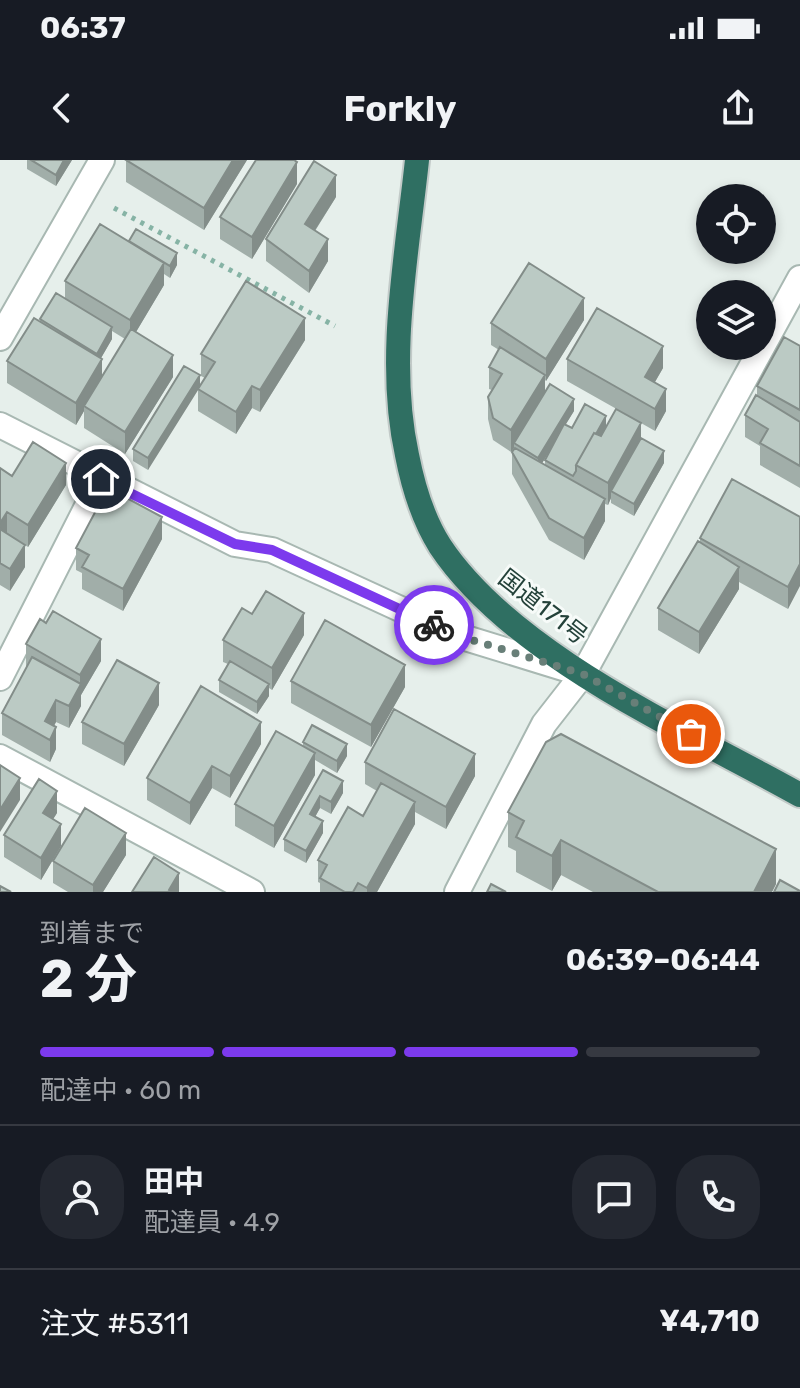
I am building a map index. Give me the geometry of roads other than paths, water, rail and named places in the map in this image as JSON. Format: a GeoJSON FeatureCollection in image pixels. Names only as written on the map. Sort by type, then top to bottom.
{"type":"FeatureCollection","features":[{"type":"Feature","properties":{"kind":"highway","name":"国道171号"},"geometry":{"type":"LineString","coordinates":[[417,160],[400,322],[400,385],[406,453],[419,501],[439,545],[474,589],[514,626],[583,674],[800,795]]}},
{"type":"Feature","properties":{"kind":"street"},"geometry":{"type":"LineString","coordinates":[[0,338],[102,160]]}},
{"type":"Feature","properties":{"kind":"street"},"geometry":{"type":"LineString","coordinates":[[457,892],[544,724],[583,674],[800,278]]}},
{"type":"Feature","properties":{"kind":"street"},"geometry":{"type":"LineString","coordinates":[[0,425],[101,479],[235,544],[272,550],[459,636],[583,674]]}},
{"type":"Feature","properties":{"kind":"street"},"geometry":{"type":"LineString","coordinates":[[0,678],[101,479]]}},
{"type":"Feature","properties":{"kind":"street"},"geometry":{"type":"LineString","coordinates":[[0,757],[252,892]]}}]}
